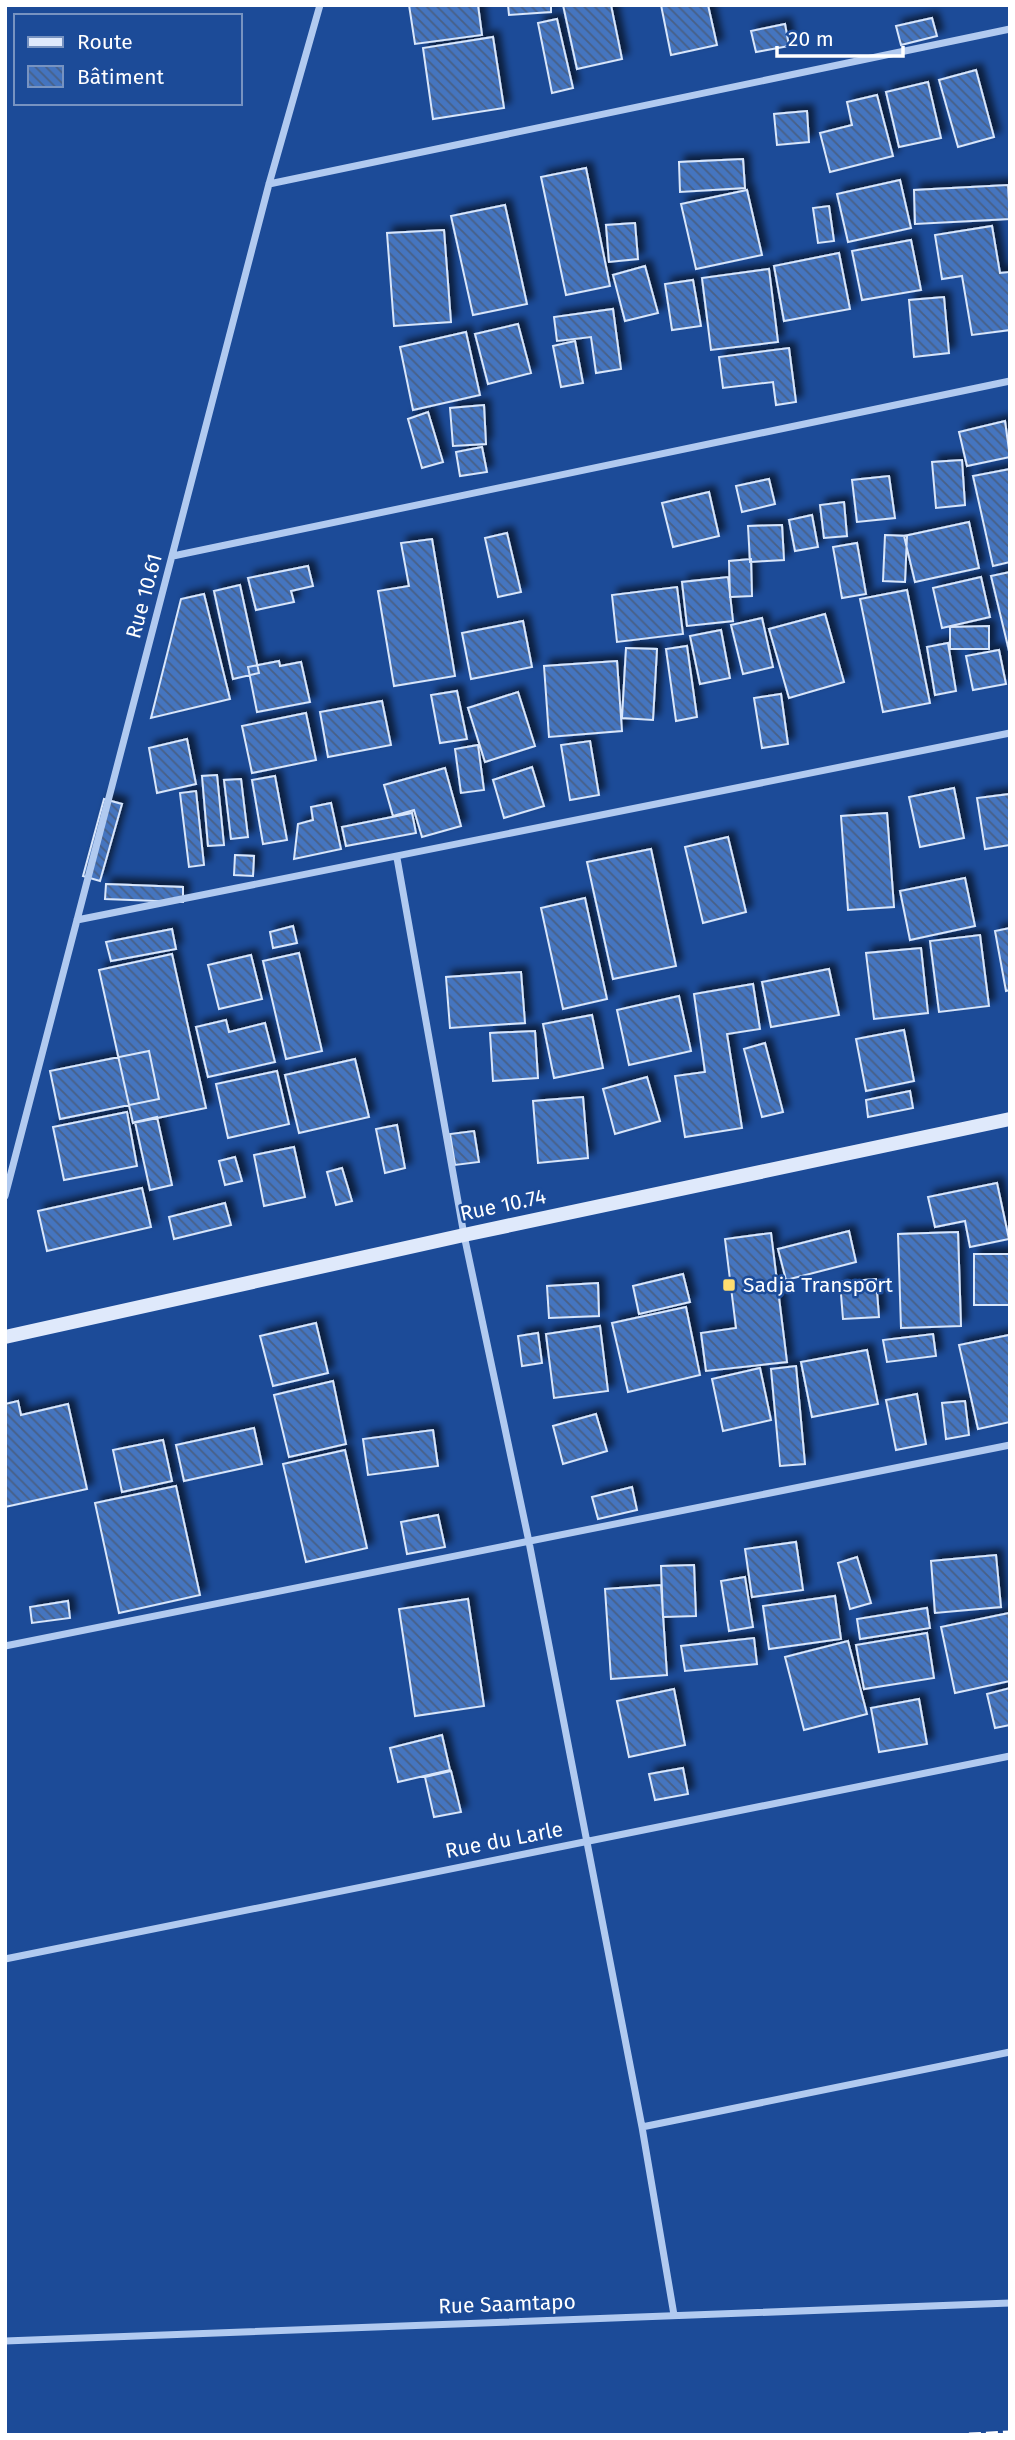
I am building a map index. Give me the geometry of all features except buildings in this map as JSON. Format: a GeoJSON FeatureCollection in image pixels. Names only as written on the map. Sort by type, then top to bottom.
{"type":"FeatureCollection","features":[{"type":"Feature","properties":{"kind":"main road","name":"Rue 10.74"},"geometry":{"type":"LineString","coordinates":[[5,1337],[464,1235],[1010,1119]]}},
{"type":"Feature","properties":{"kind":"street","name":"Rue 10.61"},"geometry":{"type":"LineString","coordinates":[[5,1196],[269,184],[320,5]]}},
{"type":"Feature","properties":{"kind":"street"},"geometry":{"type":"LineString","coordinates":[[269,184],[1010,29]]}},
{"type":"Feature","properties":{"kind":"street"},"geometry":{"type":"LineString","coordinates":[[173,556],[1010,381]]}},
{"type":"Feature","properties":{"kind":"street"},"geometry":{"type":"LineString","coordinates":[[77,920],[1010,733]]}},
{"type":"Feature","properties":{"kind":"street"},"geometry":{"type":"LineString","coordinates":[[397,858],[464,1235],[529,1542],[584,1841],[642,2127],[674,2315]]}},
{"type":"Feature","properties":{"kind":"street"},"geometry":{"type":"LineString","coordinates":[[5,1646],[1010,1445]]}},
{"type":"Feature","properties":{"kind":"street","name":"Rue du Larle"},"geometry":{"type":"LineString","coordinates":[[5,1959],[1010,1756]]}},
{"type":"Feature","properties":{"kind":"street"},"geometry":{"type":"LineString","coordinates":[[642,2127],[1010,2052]]}},
{"type":"Feature","properties":{"kind":"street","name":"Rue Saamtapo"},"geometry":{"type":"LineString","coordinates":[[5,2341],[1010,2303]]}},
{"type":"Feature","properties":{"kind":"railway"},"geometry":{"type":"LineString","coordinates":[[969,2435],[1010,2433]]}},
{"type":"Feature","properties":{"kind":"place","name":"Sadja Transport"},"geometry":{"type":"Point","coordinates":[729,1285]}}]}
